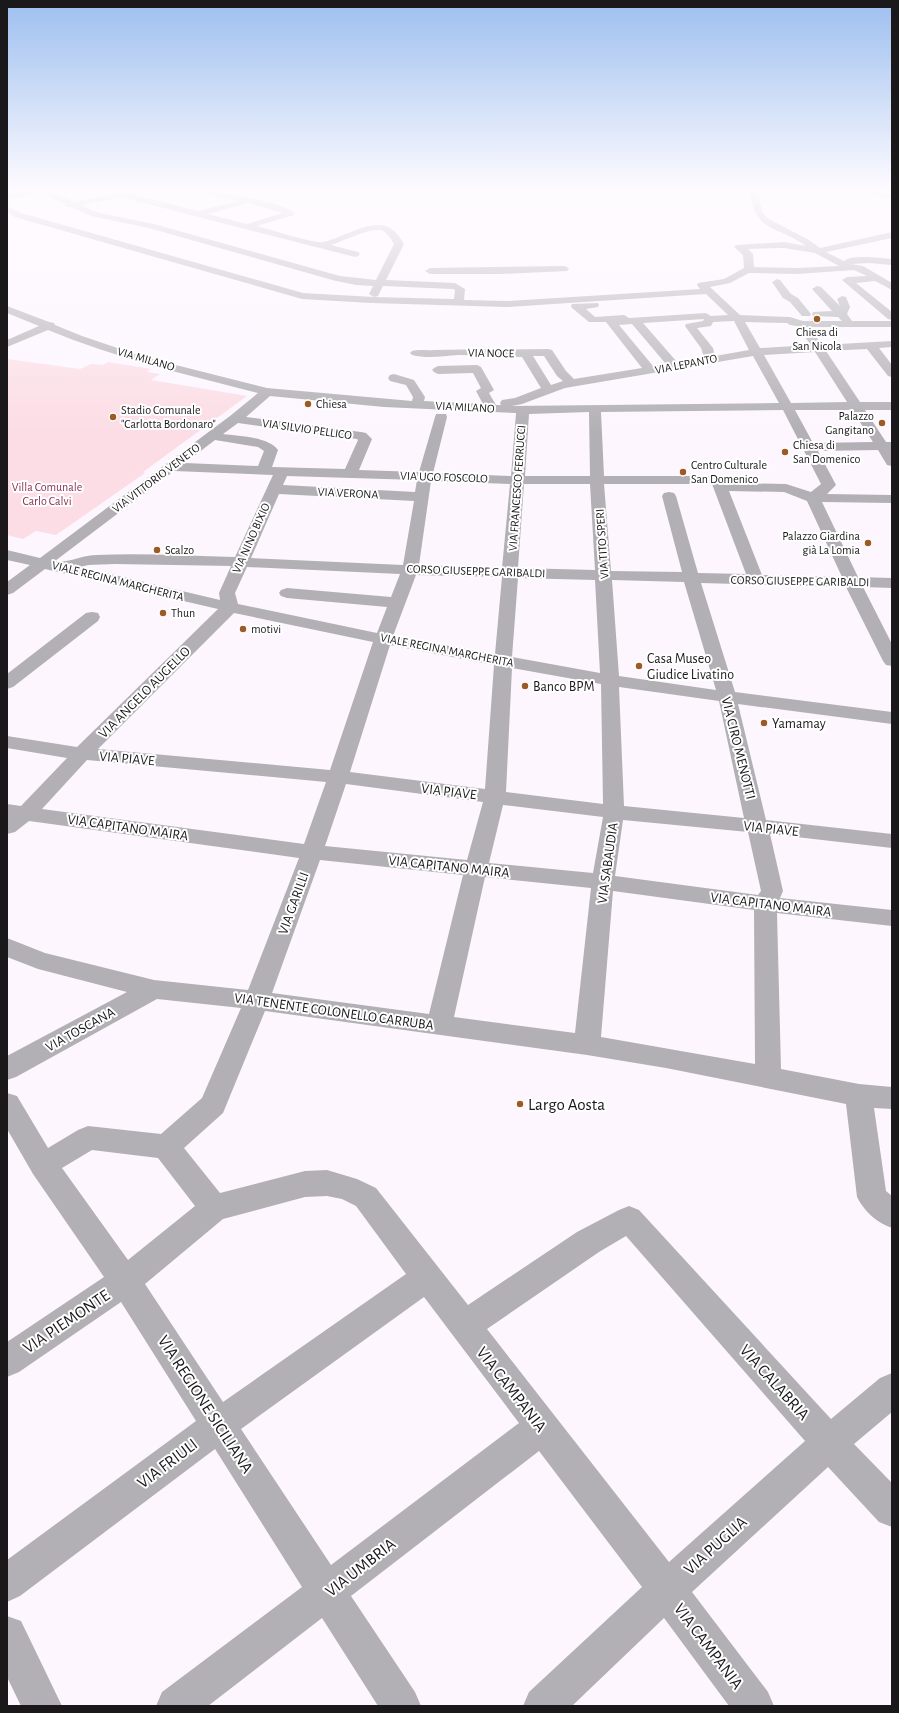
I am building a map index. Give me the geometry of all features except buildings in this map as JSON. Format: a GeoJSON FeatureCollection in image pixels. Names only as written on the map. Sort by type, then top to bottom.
{"type":"FeatureCollection","features":[{"type":"Feature","properties":{"kind":"street"},"geometry":{"type":"LineString","coordinates":[[217,272],[302,296],[414,302],[507,304],[525,299],[709,291]]}},
{"type":"Feature","properties":{"kind":"street"},"geometry":{"type":"LineString","coordinates":[[319,272],[352,281],[458,287],[460,289],[459,303]]}},
{"type":"Feature","properties":{"kind":"street"},"geometry":{"type":"LineString","coordinates":[[371,300],[385,272]]}},
{"type":"Feature","properties":{"kind":"street"},"geometry":{"type":"LineString","coordinates":[[414,302],[426,272]]}},
{"type":"Feature","properties":{"kind":"street"},"geometry":{"type":"LineString","coordinates":[[740,272],[726,282],[702,285],[735,316],[787,406],[829,485],[813,498],[852,582],[892,661]]}},
{"type":"Feature","properties":{"kind":"street"},"geometry":{"type":"LineString","coordinates":[[867,272],[892,287]]}},
{"type":"Feature","properties":{"kind":"street"},"geometry":{"type":"LineString","coordinates":[[879,279],[847,280],[892,317]]}},
{"type":"Feature","properties":{"kind":"street"},"geometry":{"type":"LineString","coordinates":[[777,282],[787,296],[794,300],[806,314]]}},
{"type":"Feature","properties":{"kind":"street"},"geometry":{"type":"LineString","coordinates":[[817,289],[851,324]]}},
{"type":"Feature","properties":{"kind":"street"},"geometry":{"type":"LineString","coordinates":[[842,299],[845,307],[842,314]]}},
{"type":"Feature","properties":{"kind":"street"},"geometry":{"type":"LineString","coordinates":[[665,304],[719,300]]}},
{"type":"Feature","properties":{"kind":"street","name":"VIA MILANO"},"geometry":{"type":"LineString","coordinates":[[7,308],[78,338],[140,359],[267,392],[417,405],[487,407],[523,410],[855,405],[892,406]]}},
{"type":"Feature","properties":{"kind":"street"},"geometry":{"type":"LineString","coordinates":[[790,320],[788,316],[806,314],[842,314]]}},
{"type":"Feature","properties":{"kind":"street"},"geometry":{"type":"LineString","coordinates":[[7,323],[25,316]]}},
{"type":"Feature","properties":{"kind":"street"},"geometry":{"type":"LineString","coordinates":[[710,359],[707,348],[690,326],[707,324],[709,319],[735,316]]}},
{"type":"Feature","properties":{"kind":"street"},"geometry":{"type":"LineString","coordinates":[[651,371],[611,322],[735,316],[790,320],[794,323],[804,324],[892,324]]}},
{"type":"Feature","properties":{"kind":"street"},"geometry":{"type":"LineString","coordinates":[[628,320],[674,366]]}},
{"type":"Feature","properties":{"kind":"street"},"geometry":{"type":"LineString","coordinates":[[7,344],[50,325]]}},
{"type":"Feature","properties":{"kind":"street"},"geometry":{"type":"LineString","coordinates":[[810,336],[816,348],[855,405],[887,446],[892,462]]}},
{"type":"Feature","properties":{"kind":"street","name":"VIA LEPANTO"},"geometry":{"type":"LineString","coordinates":[[487,407],[518,401],[571,383],[651,371],[710,359],[756,352],[892,344]]}},
{"type":"Feature","properties":{"kind":"street"},"geometry":{"type":"LineString","coordinates":[[871,346],[892,373]]}},
{"type":"Feature","properties":{"kind":"street"},"geometry":{"type":"LineString","coordinates":[[524,353],[548,352],[561,373],[571,383]]}},
{"type":"Feature","properties":{"kind":"street","name":"VIA NOCE"},"geometry":{"type":"LineString","coordinates":[[416,353],[524,353],[548,390]]}},
{"type":"Feature","properties":{"kind":"street"},"geometry":{"type":"LineString","coordinates":[[438,370],[477,368],[488,390],[482,392],[487,407]]}},
{"type":"Feature","properties":{"kind":"street"},"geometry":{"type":"LineString","coordinates":[[394,378],[410,384],[419,396],[417,405]]}},
{"type":"Feature","properties":{"kind":"street","name":"VIA VITTORIO VENETO"},"geometry":{"type":"LineString","coordinates":[[7,590],[212,436],[267,392]]}},
{"type":"Feature","properties":{"kind":"street","name":"VIA TITO SPERI"},"geometry":{"type":"LineString","coordinates":[[595,408],[597,480],[610,680]]}},
{"type":"Feature","properties":{"kind":"street","name":"VIA FRANCESCO FERRUCCI"},"geometry":{"type":"LineString","coordinates":[[439,1025],[476,869],[495,797],[503,661],[523,410]]}},
{"type":"Feature","properties":{"kind":"street","name":"VIA GARILLI"},"geometry":{"type":"LineString","coordinates":[[166,1147],[213,1105],[257,1000],[312,852],[383,639],[410,570],[426,477],[441,417]]}},
{"type":"Feature","properties":{"kind":"street","name":"VIA SILVIO PELLICO"},"geometry":{"type":"LineString","coordinates":[[234,419],[361,436],[365,439],[350,474]]}},
{"type":"Feature","properties":{"kind":"street"},"geometry":{"type":"LineString","coordinates":[[212,436],[262,444],[271,450],[264,470]]}},
{"type":"Feature","properties":{"kind":"street"},"geometry":{"type":"LineString","coordinates":[[809,448],[887,446]]}},
{"type":"Feature","properties":{"kind":"street","name":"VIA UGO FOSCOLO"},"geometry":{"type":"LineString","coordinates":[[171,467],[517,480],[718,483],[786,488],[813,498],[892,499]]}},
{"type":"Feature","properties":{"kind":"street","name":"VIA NINO BIXIO"},"geometry":{"type":"LineString","coordinates":[[230,607],[227,593],[282,470]]}},
{"type":"Feature","properties":{"kind":"street"},"geometry":{"type":"LineString","coordinates":[[718,483],[756,580]]}},
{"type":"Feature","properties":{"kind":"street","name":"VIA VERONA"},"geometry":{"type":"LineString","coordinates":[[274,489],[422,497]]}},
{"type":"Feature","properties":{"kind":"street","name":"VIA CIRO MENOTTI"},"geometry":{"type":"LineString","coordinates":[[669,496],[691,578],[727,697],[772,891],[765,904],[768,1077]]}},
{"type":"Feature","properties":{"kind":"street","name":"VIALE REGINA MARGHERITA"},"geometry":{"type":"LineString","coordinates":[[7,554],[43,562],[62,569],[230,607],[383,639],[610,680],[727,697],[892,718]]}},
{"type":"Feature","properties":{"kind":"street","name":"CORSO GIUSEPPE GARIBALDI"},"geometry":{"type":"LineString","coordinates":[[62,569],[86,560],[108,559],[241,562],[410,570],[892,583]]}},
{"type":"Feature","properties":{"kind":"street"},"geometry":{"type":"LineString","coordinates":[[282,618],[292,564]]}},
{"type":"Feature","properties":{"kind":"street"},"geometry":{"type":"LineString","coordinates":[[287,593],[397,602]]}},
{"type":"Feature","properties":{"kind":"street","name":"VIA ANGELO AUGELLO"},"geometry":{"type":"LineString","coordinates":[[7,827],[16,812],[82,754],[230,607]]}},
{"type":"Feature","properties":{"kind":"street"},"geometry":{"type":"LineString","coordinates":[[7,683],[92,617]]}},
{"type":"Feature","properties":{"kind":"street","name":"VIA SABAUDIA"},"geometry":{"type":"LineString","coordinates":[[587,1045],[602,882],[614,812],[610,680]]}},
{"type":"Feature","properties":{"kind":"street","name":"VIA PIAVE"},"geometry":{"type":"LineString","coordinates":[[7,742],[82,754],[338,777],[614,812],[892,841]]}},
{"type":"Feature","properties":{"kind":"street","name":"VIA CAPITANO MAIRA"},"geometry":{"type":"LineString","coordinates":[[16,812],[312,852],[602,882],[765,904],[892,918]]}},
{"type":"Feature","properties":{"kind":"street","name":"VIA TENENTE COLONELLO CARRUBA"},"geometry":{"type":"LineString","coordinates":[[7,947],[38,960],[154,989],[257,1000],[587,1045],[666,1058],[859,1095],[892,1098]]}},
{"type":"Feature","properties":{"kind":"street","name":"VIA TOSCANA"},"geometry":{"type":"LineString","coordinates":[[7,1068],[154,989]]}},
{"type":"Feature","properties":{"kind":"street"},"geometry":{"type":"LineString","coordinates":[[859,1095],[882,1206]]}},
{"type":"Feature","properties":{"kind":"street","name":"VIA REGIONE SICILIANA"},"geometry":{"type":"LineString","coordinates":[[7,1104],[43,1165],[125,1281],[220,1424],[401,1706]]}},
{"type":"Feature","properties":{"kind":"street"},"geometry":{"type":"LineString","coordinates":[[43,1165],[88,1138],[166,1147],[214,1208]]}},
{"type":"Feature","properties":{"kind":"street","name":"VIA CAMPANIA"},"geometry":{"type":"LineString","coordinates":[[214,1208],[305,1184],[326,1183],[347,1188],[366,1197],[754,1706]]}},
{"type":"Feature","properties":{"kind":"street","name":"VIA PIEMONTE"},"geometry":{"type":"LineString","coordinates":[[7,1361],[125,1281],[214,1208]]}},
{"type":"Feature","properties":{"kind":"street","name":"VIA CALABRIA"},"geometry":{"type":"LineString","coordinates":[[464,1326],[588,1242],[629,1219],[829,1442],[892,1509]]}},
{"type":"Feature","properties":{"kind":"street","name":"VIA FRIULI"},"geometry":{"type":"LineString","coordinates":[[7,1583],[220,1424],[427,1277]]}},
{"type":"Feature","properties":{"kind":"street","name":"VIA PUGLIA"},"geometry":{"type":"LineString","coordinates":[[543,1706],[666,1589],[829,1442],[892,1390]]}},
{"type":"Feature","properties":{"kind":"street","name":"VIA UMBRIA"},"geometry":{"type":"LineString","coordinates":[[176,1706],[542,1427]]}},
{"type":"Feature","properties":{"kind":"street"},"geometry":{"type":"LineString","coordinates":[[7,1635],[42,1706]]}},
{"type":"Feature","properties":{"kind":"green space","name":"Stadio Comunale \"Carlotta Bordonaro\""},"geometry":{"type":"Polygon","coordinates":[[[7,359],[80,369],[91,364],[103,365],[108,362],[151,369],[147,372],[160,374],[151,380],[247,396],[143,472],[145,473],[56,535],[36,531],[23,539],[7,535],[7,359]]]}},
{"type":"Feature","properties":{"kind":"place","name":"Chiesa di San Nicola"},"geometry":{"type":"Point","coordinates":[817,319]}},
{"type":"Feature","properties":{"kind":"place","name":"Chiesa"},"geometry":{"type":"Point","coordinates":[308,404]}},
{"type":"Feature","properties":{"kind":"place","name":"Stadio Comunale \"Carlotta Bordonaro\""},"geometry":{"type":"Point","coordinates":[113,417]}},
{"type":"Feature","properties":{"kind":"place","name":"Palazzo Gangitano"},"geometry":{"type":"Point","coordinates":[882,423]}},
{"type":"Feature","properties":{"kind":"place","name":"Chiesa di San Domenico"},"geometry":{"type":"Point","coordinates":[785,452]}},
{"type":"Feature","properties":{"kind":"place","name":"Centro Culturale San Domenico"},"geometry":{"type":"Point","coordinates":[683,472]}},
{"type":"Feature","properties":{"kind":"place","name":"Palazzo Giardina già La Lomia"},"geometry":{"type":"Point","coordinates":[868,543]}},
{"type":"Feature","properties":{"kind":"place","name":"Scalzo"},"geometry":{"type":"Point","coordinates":[157,550]}},
{"type":"Feature","properties":{"kind":"place","name":"Thun"},"geometry":{"type":"Point","coordinates":[163,613]}},
{"type":"Feature","properties":{"kind":"place","name":"motivi"},"geometry":{"type":"Point","coordinates":[243,629]}},
{"type":"Feature","properties":{"kind":"place","name":"Casa Museo Giudice Livatino"},"geometry":{"type":"Point","coordinates":[639,666]}},
{"type":"Feature","properties":{"kind":"place","name":"Banco BPM"},"geometry":{"type":"Point","coordinates":[525,686]}},
{"type":"Feature","properties":{"kind":"place","name":"Yamamay"},"geometry":{"type":"Point","coordinates":[764,723]}},
{"type":"Feature","properties":{"kind":"place","name":"Largo Aosta"},"geometry":{"type":"Point","coordinates":[520,1104]}},
{"type":"Feature","properties":{"kind":"park label","name":"Villa Comunale Carlo Calvi"},"geometry":{"type":"Point","coordinates":[47,494]}}]}
